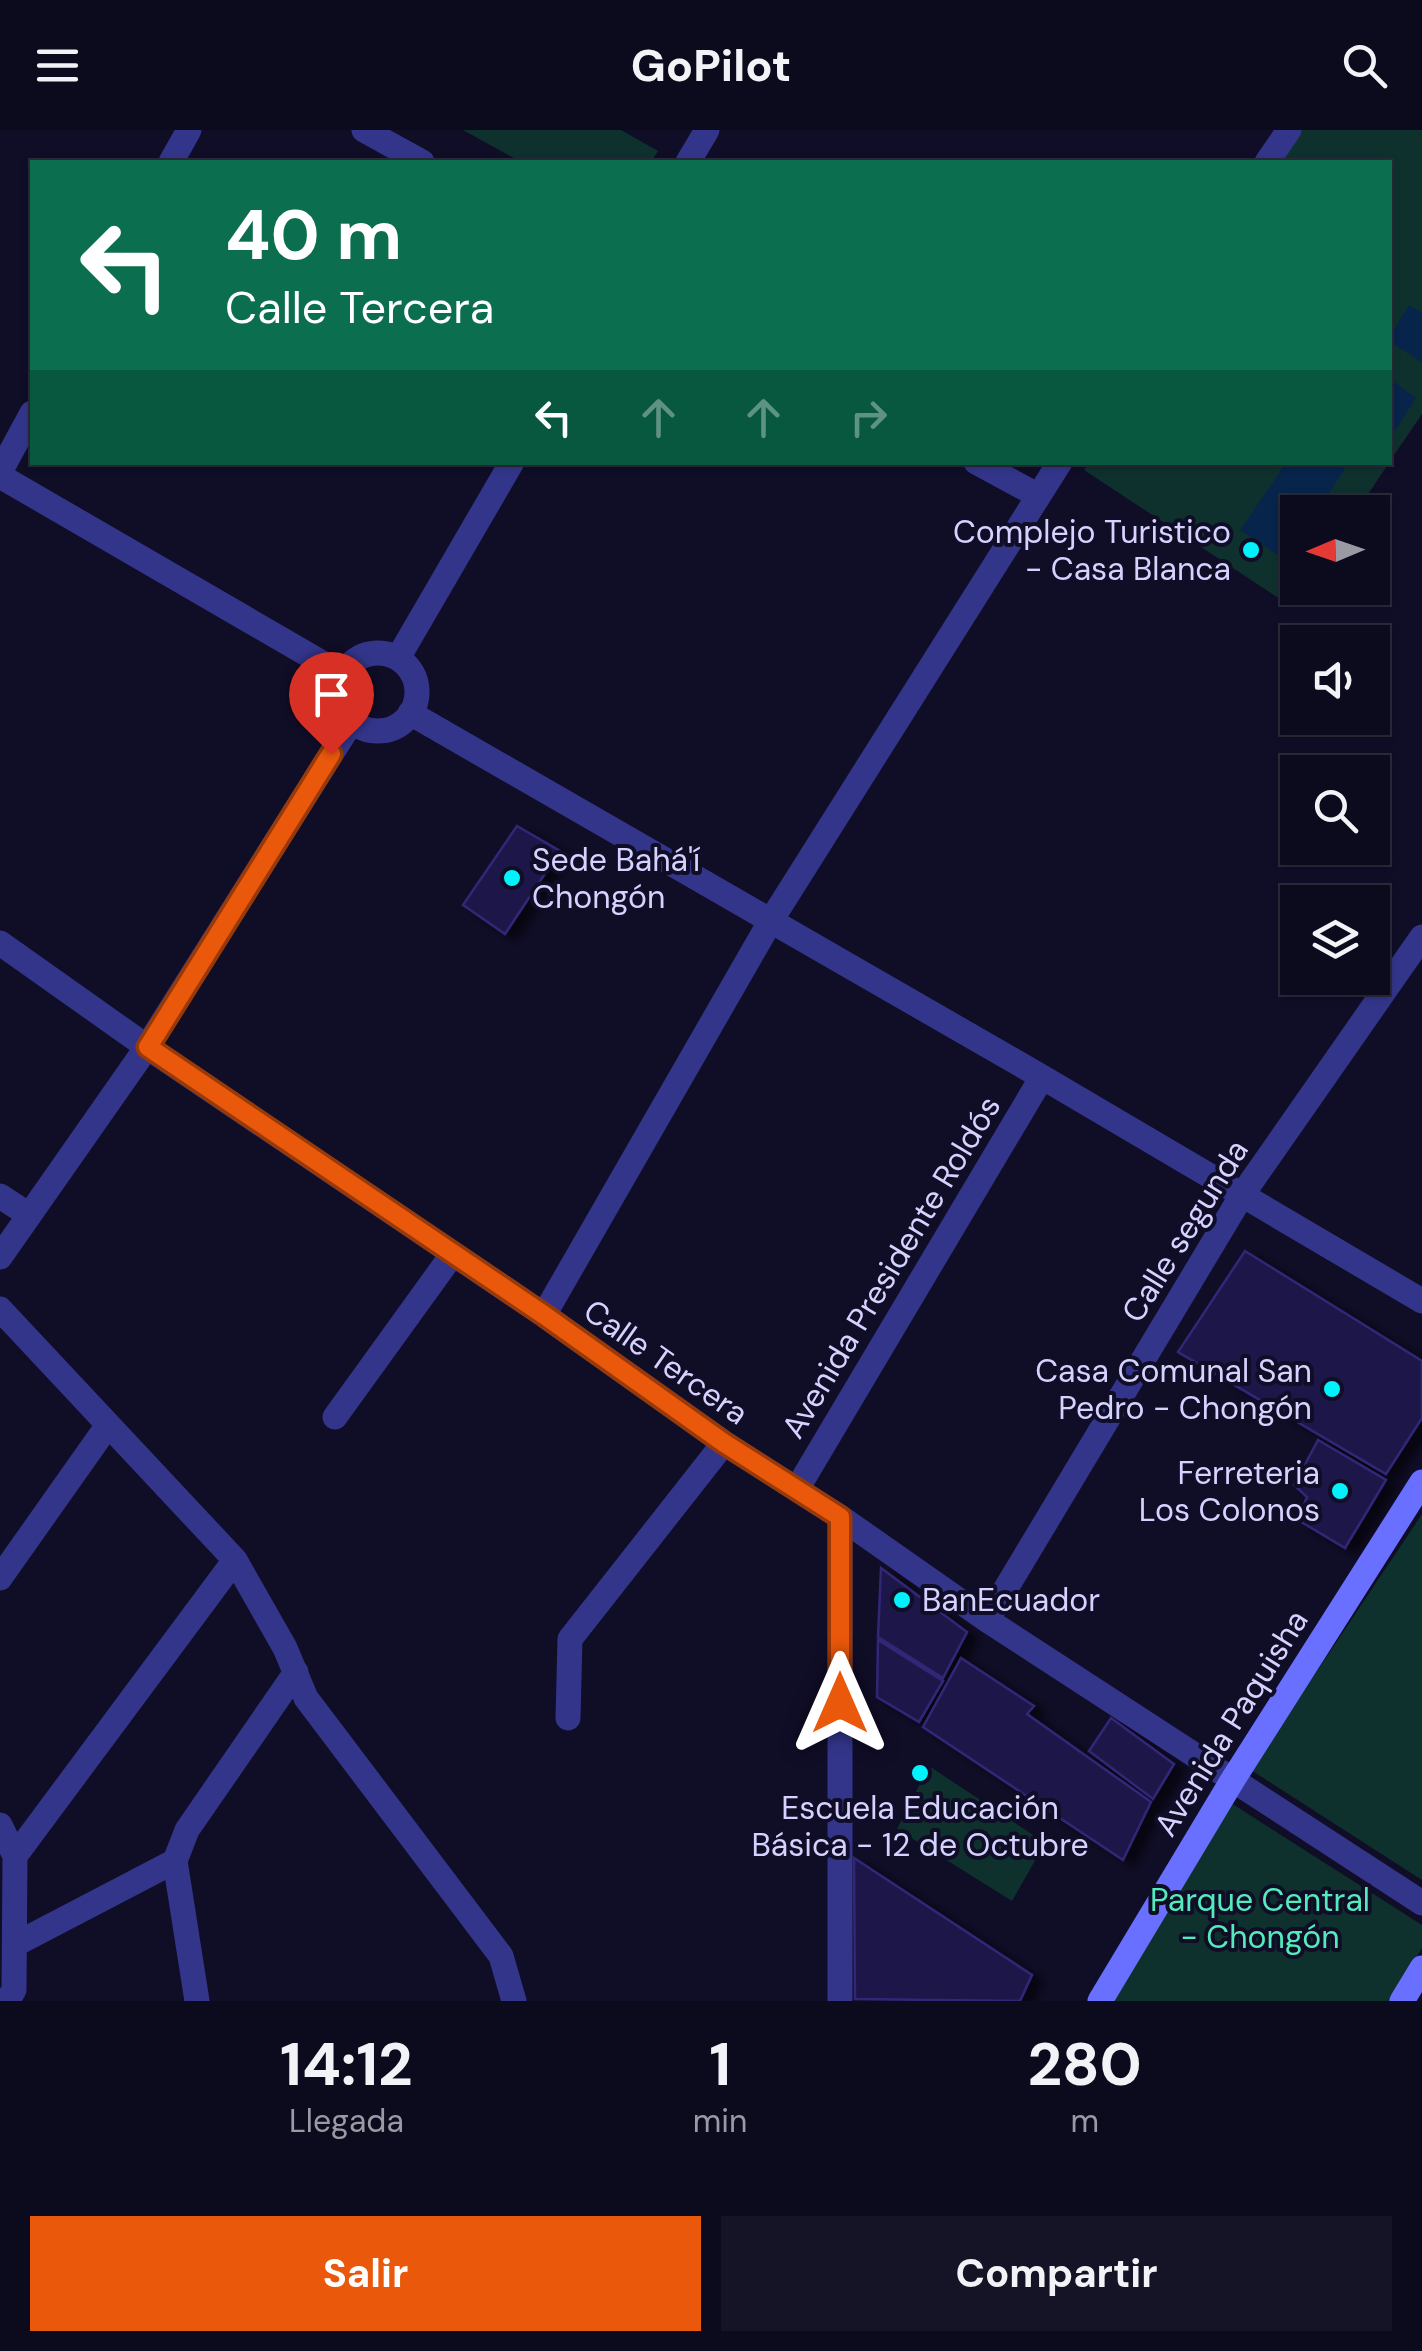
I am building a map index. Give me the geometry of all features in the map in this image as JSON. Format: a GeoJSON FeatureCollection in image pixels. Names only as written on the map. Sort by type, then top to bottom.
{"type":"FeatureCollection","features":[{"type":"Feature","properties":{"kind":"main road","name":"Avenida Paquisha"},"geometry":{"type":"LineString","coordinates":[[1100,2001],[1232,1780],[1422,1482]]}},
{"type":"Feature","properties":{"kind":"main road"},"geometry":{"type":"LineString","coordinates":[[1402,2001],[1422,1968]]}},
{"type":"Feature","properties":{"kind":"street"},"geometry":{"type":"LineString","coordinates":[[172,160],[189,130]]}},
{"type":"Feature","properties":{"kind":"street"},"geometry":{"type":"LineString","coordinates":[[364,130],[418,160]]}},
{"type":"Feature","properties":{"kind":"street"},"geometry":{"type":"LineString","coordinates":[[689,160],[707,130]]}},
{"type":"Feature","properties":{"kind":"street"},"geometry":{"type":"LineString","coordinates":[[1268,160],[1289,130]]}},
{"type":"Feature","properties":{"kind":"street"},"geometry":{"type":"LineString","coordinates":[[30,418],[0,474],[343,675]]}},
{"type":"Feature","properties":{"kind":"street"},"geometry":{"type":"LineString","coordinates":[[398,658],[510,465]]}},
{"type":"Feature","properties":{"kind":"street"},"geometry":{"type":"LineString","coordinates":[[982,465],[1037,495]]}},
{"type":"Feature","properties":{"kind":"street"},"geometry":{"type":"LineString","coordinates":[[544,1315],[770,922],[1058,465]]}},
{"type":"Feature","properties":{"kind":"street"},"geometry":{"type":"LineString","coordinates":[[384,652],[398,658],[410,669],[417,684],[410,714],[396,727],[380,731],[363,728],[343,709],[339,696],[343,675],[356,658],[370,653],[384,652]]}},
{"type":"Feature","properties":{"kind":"street"},"geometry":{"type":"LineString","coordinates":[[410,714],[1042,1077],[1422,1301]]}},
{"type":"Feature","properties":{"kind":"street"},"geometry":{"type":"LineString","coordinates":[[0,1257],[148,1047],[352,721]]}},
{"type":"Feature","properties":{"kind":"street","name":"Calle segunda"},"geometry":{"type":"LineString","coordinates":[[988,1620],[1242,1195],[1422,937]]}},
{"type":"Feature","properties":{"kind":"street","name":"Calle Tercera"},"geometry":{"type":"LineString","coordinates":[[0,943],[544,1315],[724,1443],[1422,1902]]}},
{"type":"Feature","properties":{"kind":"street","name":"Avenida Presidente Roldós"},"geometry":{"type":"LineString","coordinates":[[796,1490],[1042,1077]]}},
{"type":"Feature","properties":{"kind":"street"},"geometry":{"type":"LineString","coordinates":[[0,1196],[29,1215]]}},
{"type":"Feature","properties":{"kind":"street"},"geometry":{"type":"LineString","coordinates":[[335,1416],[452,1255]]}},
{"type":"Feature","properties":{"kind":"street"},"geometry":{"type":"LineString","coordinates":[[0,1310],[234,1560],[286,1648],[306,1698],[501,1956],[514,2001]]}},
{"type":"Feature","properties":{"kind":"street"},"geometry":{"type":"LineString","coordinates":[[0,1578],[108,1425]]}},
{"type":"Feature","properties":{"kind":"street"},"geometry":{"type":"LineString","coordinates":[[568,1718],[570,1639],[724,1443]]}},
{"type":"Feature","properties":{"kind":"street"},"geometry":{"type":"LineString","coordinates":[[840,1517],[840,2001]]}},
{"type":"Feature","properties":{"kind":"street"},"geometry":{"type":"LineString","coordinates":[[15,1856],[234,1560]]}},
{"type":"Feature","properties":{"kind":"street"},"geometry":{"type":"LineString","coordinates":[[196,2001],[175,1860],[187,1830],[296,1672]]}},
{"type":"Feature","properties":{"kind":"street"},"geometry":{"type":"LineString","coordinates":[[0,1825],[15,1856],[14,1990],[7,2001]]}},
{"type":"Feature","properties":{"kind":"street"},"geometry":{"type":"LineString","coordinates":[[16,1944],[175,1860]]}},
{"type":"Feature","properties":{"kind":"green space"},"geometry":{"type":"Polygon","coordinates":[[[463,130],[621,130],[658,151],[652,160],[517,160],[463,130]]]}},
{"type":"Feature","properties":{"kind":"green space"},"geometry":{"type":"Polygon","coordinates":[[[1301,130],[1422,130],[1422,414],[1392,458],[1392,160],[1282,160],[1301,130]]]}},
{"type":"Feature","properties":{"kind":"green space","name":"Complejo Turistico - Casa Blanca"},"geometry":{"type":"Polygon","coordinates":[[[1087,465],[1388,465],[1367,495],[1280,495],[1280,599],[1084,470],[1087,465]]]}},
{"type":"Feature","properties":{"kind":"green space"},"geometry":{"type":"Polygon","coordinates":[[[1422,1514],[1422,1880],[1251,1770],[1422,1514]]]}},
{"type":"Feature","properties":{"kind":"green space"},"geometry":{"type":"Polygon","coordinates":[[[929,1766],[1045,1843],[1012,1901],[897,1829],[929,1766]]]}},
{"type":"Feature","properties":{"kind":"green space","name":"Parque Central - Chongón"},"geometry":{"type":"Polygon","coordinates":[[[1231,1803],[1422,1925],[1422,1948],[1390,2001],[1112,2001],[1231,1803]]]}},
{"type":"Feature","properties":{"kind":"water"},"geometry":{"type":"Polygon","coordinates":[[[1409,305],[1422,313],[1422,362],[1392,343],[1392,333],[1409,305]]]}},
{"type":"Feature","properties":{"kind":"water"},"geometry":{"type":"Polygon","coordinates":[[[1392,380],[1416,398],[1392,435],[1392,380]]]}},
{"type":"Feature","properties":{"kind":"water"},"geometry":{"type":"Polygon","coordinates":[[[1285,465],[1339,465],[1345,469],[1327,495],[1280,495],[1280,557],[1240,530],[1285,465]]]}},
{"type":"Feature","properties":{"kind":"building","name":"Sede Bahá'í Chongón"},"geometry":{"type":"Polygon","coordinates":[[[517,826],[560,851],[505,934],[463,905],[517,826]]]}},
{"type":"Feature","properties":{"kind":"building","name":"Casa Comunal San Pedro - Chongón"},"geometry":{"type":"Polygon","coordinates":[[[1245,1251],[1422,1361],[1422,1418],[1386,1474],[1178,1352],[1245,1251]]]}},
{"type":"Feature","properties":{"kind":"building","name":"Ferreteria Los Colonos"},"geometry":{"type":"Polygon","coordinates":[[[1318,1440],[1386,1480],[1345,1548],[1298,1520],[1307,1497],[1294,1485],[1318,1440]]]}},
{"type":"Feature","properties":{"kind":"building","name":"BanEcuador"},"geometry":{"type":"Polygon","coordinates":[[[881,1568],[967,1632],[943,1678],[878,1637],[881,1568]]]}},
{"type":"Feature","properties":{"kind":"building"},"geometry":{"type":"Polygon","coordinates":[[[878,1640],[943,1681],[919,1722],[877,1697],[878,1640]]]}},
{"type":"Feature","properties":{"kind":"building"},"geometry":{"type":"Polygon","coordinates":[[[961,1658],[1034,1706],[1027,1714],[1151,1802],[1123,1860],[923,1727],[961,1658]]]}},
{"type":"Feature","properties":{"kind":"building"},"geometry":{"type":"Polygon","coordinates":[[[1111,1718],[1174,1764],[1153,1799],[1089,1751],[1111,1718]]]}},
{"type":"Feature","properties":{"kind":"building"},"geometry":{"type":"Polygon","coordinates":[[[854,1858],[1032,1975],[1020,2001],[855,1999],[854,1858]]]}},
{"type":"Feature","properties":{"kind":"place","name":"Complejo Turistico - Casa Blanca"},"geometry":{"type":"Point","coordinates":[1251,550]}},
{"type":"Feature","properties":{"kind":"place","name":"Sede Bahá'í Chongón"},"geometry":{"type":"Point","coordinates":[512,878]}},
{"type":"Feature","properties":{"kind":"place","name":"Casa Comunal San Pedro - Chongón"},"geometry":{"type":"Point","coordinates":[1332,1389]}},
{"type":"Feature","properties":{"kind":"place","name":"Ferreteria Los Colonos"},"geometry":{"type":"Point","coordinates":[1340,1491]}},
{"type":"Feature","properties":{"kind":"place","name":"BanEcuador"},"geometry":{"type":"Point","coordinates":[902,1600]}},
{"type":"Feature","properties":{"kind":"place","name":"Escuela Educación Básica - 12 de Octubre"},"geometry":{"type":"Point","coordinates":[920,1773]}},
{"type":"Feature","properties":{"kind":"route"},"geometry":{"type":"LineString","coordinates":[[331,754],[148,1047],[544,1315],[724,1443],[840,1517],[840,1703]]}}]}
